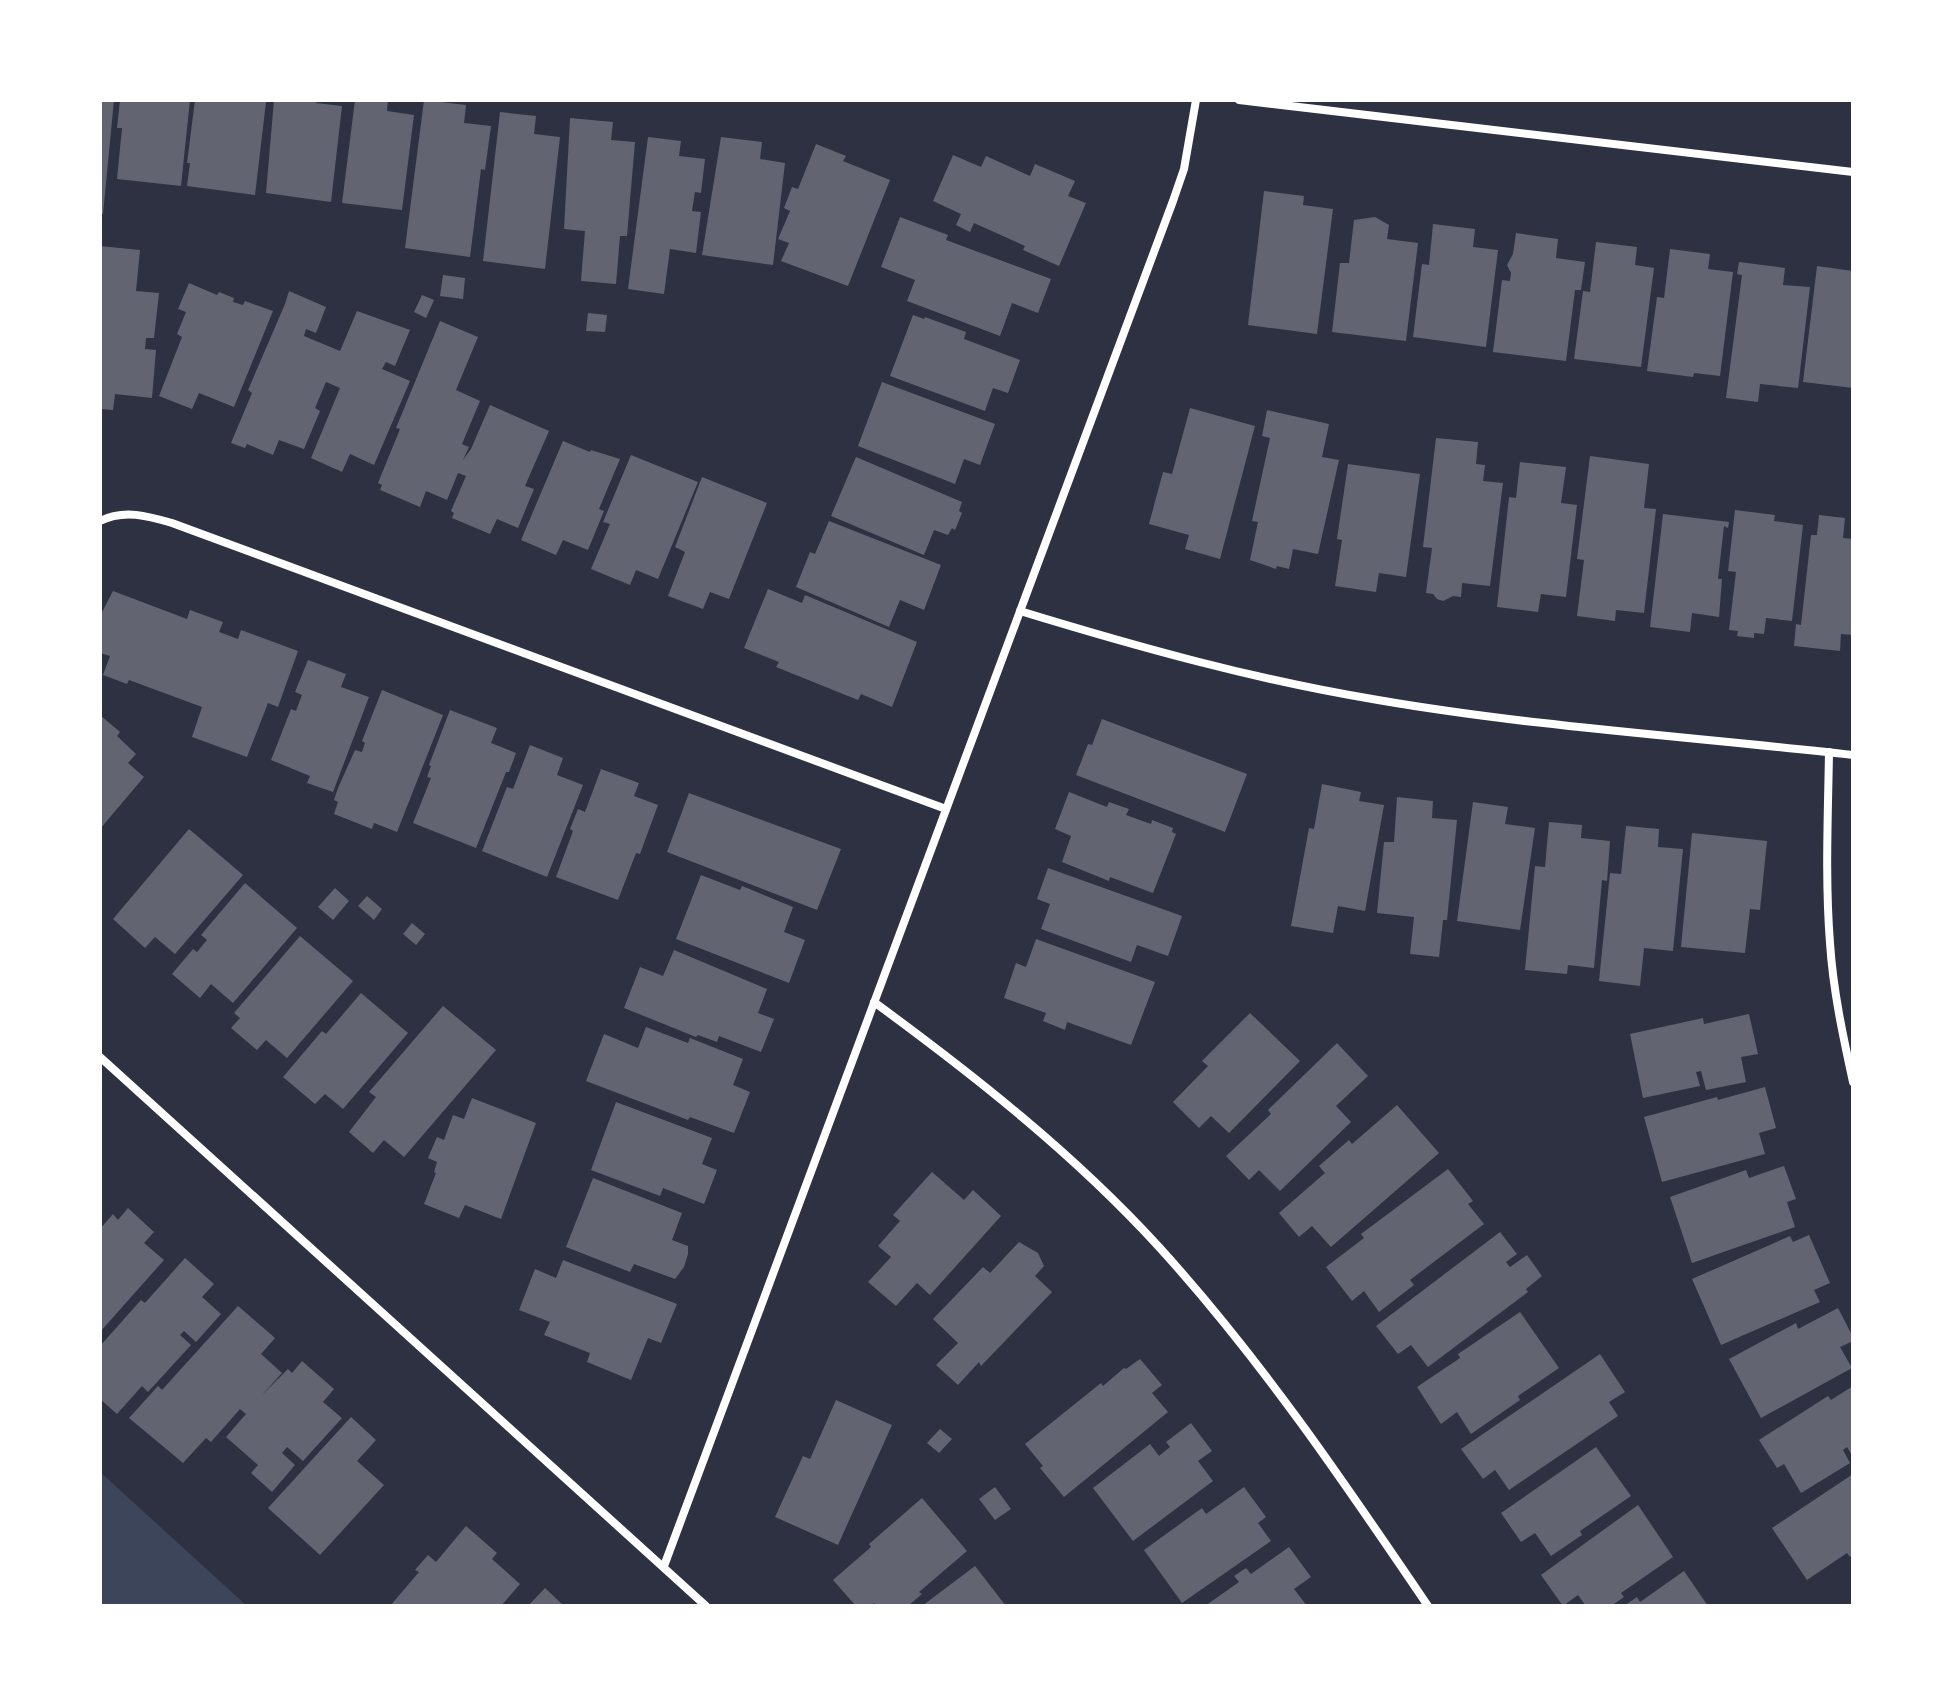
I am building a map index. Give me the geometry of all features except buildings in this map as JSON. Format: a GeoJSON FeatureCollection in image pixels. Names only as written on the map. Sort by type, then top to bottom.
{"type":"FeatureCollection","features":[{"type":"Feature","properties":{"kind":"street"},"geometry":{"type":"LineString","coordinates":[[664,1566],[1177,191],[1192,131],[1196,100]]}},
{"type":"Feature","properties":{"kind":"street"},"geometry":{"type":"LineString","coordinates":[[1239,100],[1853,172]]}},
{"type":"Feature","properties":{"kind":"street"},"geometry":{"type":"LineString","coordinates":[[100,521],[110,516],[140,514],[172,523],[946,809]]}},
{"type":"Feature","properties":{"kind":"street"},"geometry":{"type":"LineString","coordinates":[[1020,611],[1156,652],[1262,679],[1379,701],[1853,755]]}},
{"type":"Feature","properties":{"kind":"street"},"geometry":{"type":"LineString","coordinates":[[1829,752],[1827,857],[1830,944],[1853,1082]]}},
{"type":"Feature","properties":{"kind":"street"},"geometry":{"type":"LineString","coordinates":[[874,1002],[1017,1111],[1087,1173],[1158,1246],[1223,1320],[1282,1395],[1428,1606]]}},
{"type":"Feature","properties":{"kind":"street"},"geometry":{"type":"LineString","coordinates":[[100,1057],[706,1606]]}},
{"type":"Feature","properties":{"kind":"shaded area"},"geometry":{"type":"Polygon","coordinates":[[[100,1472],[247,1606],[100,1606],[100,1472]]]}}]}
